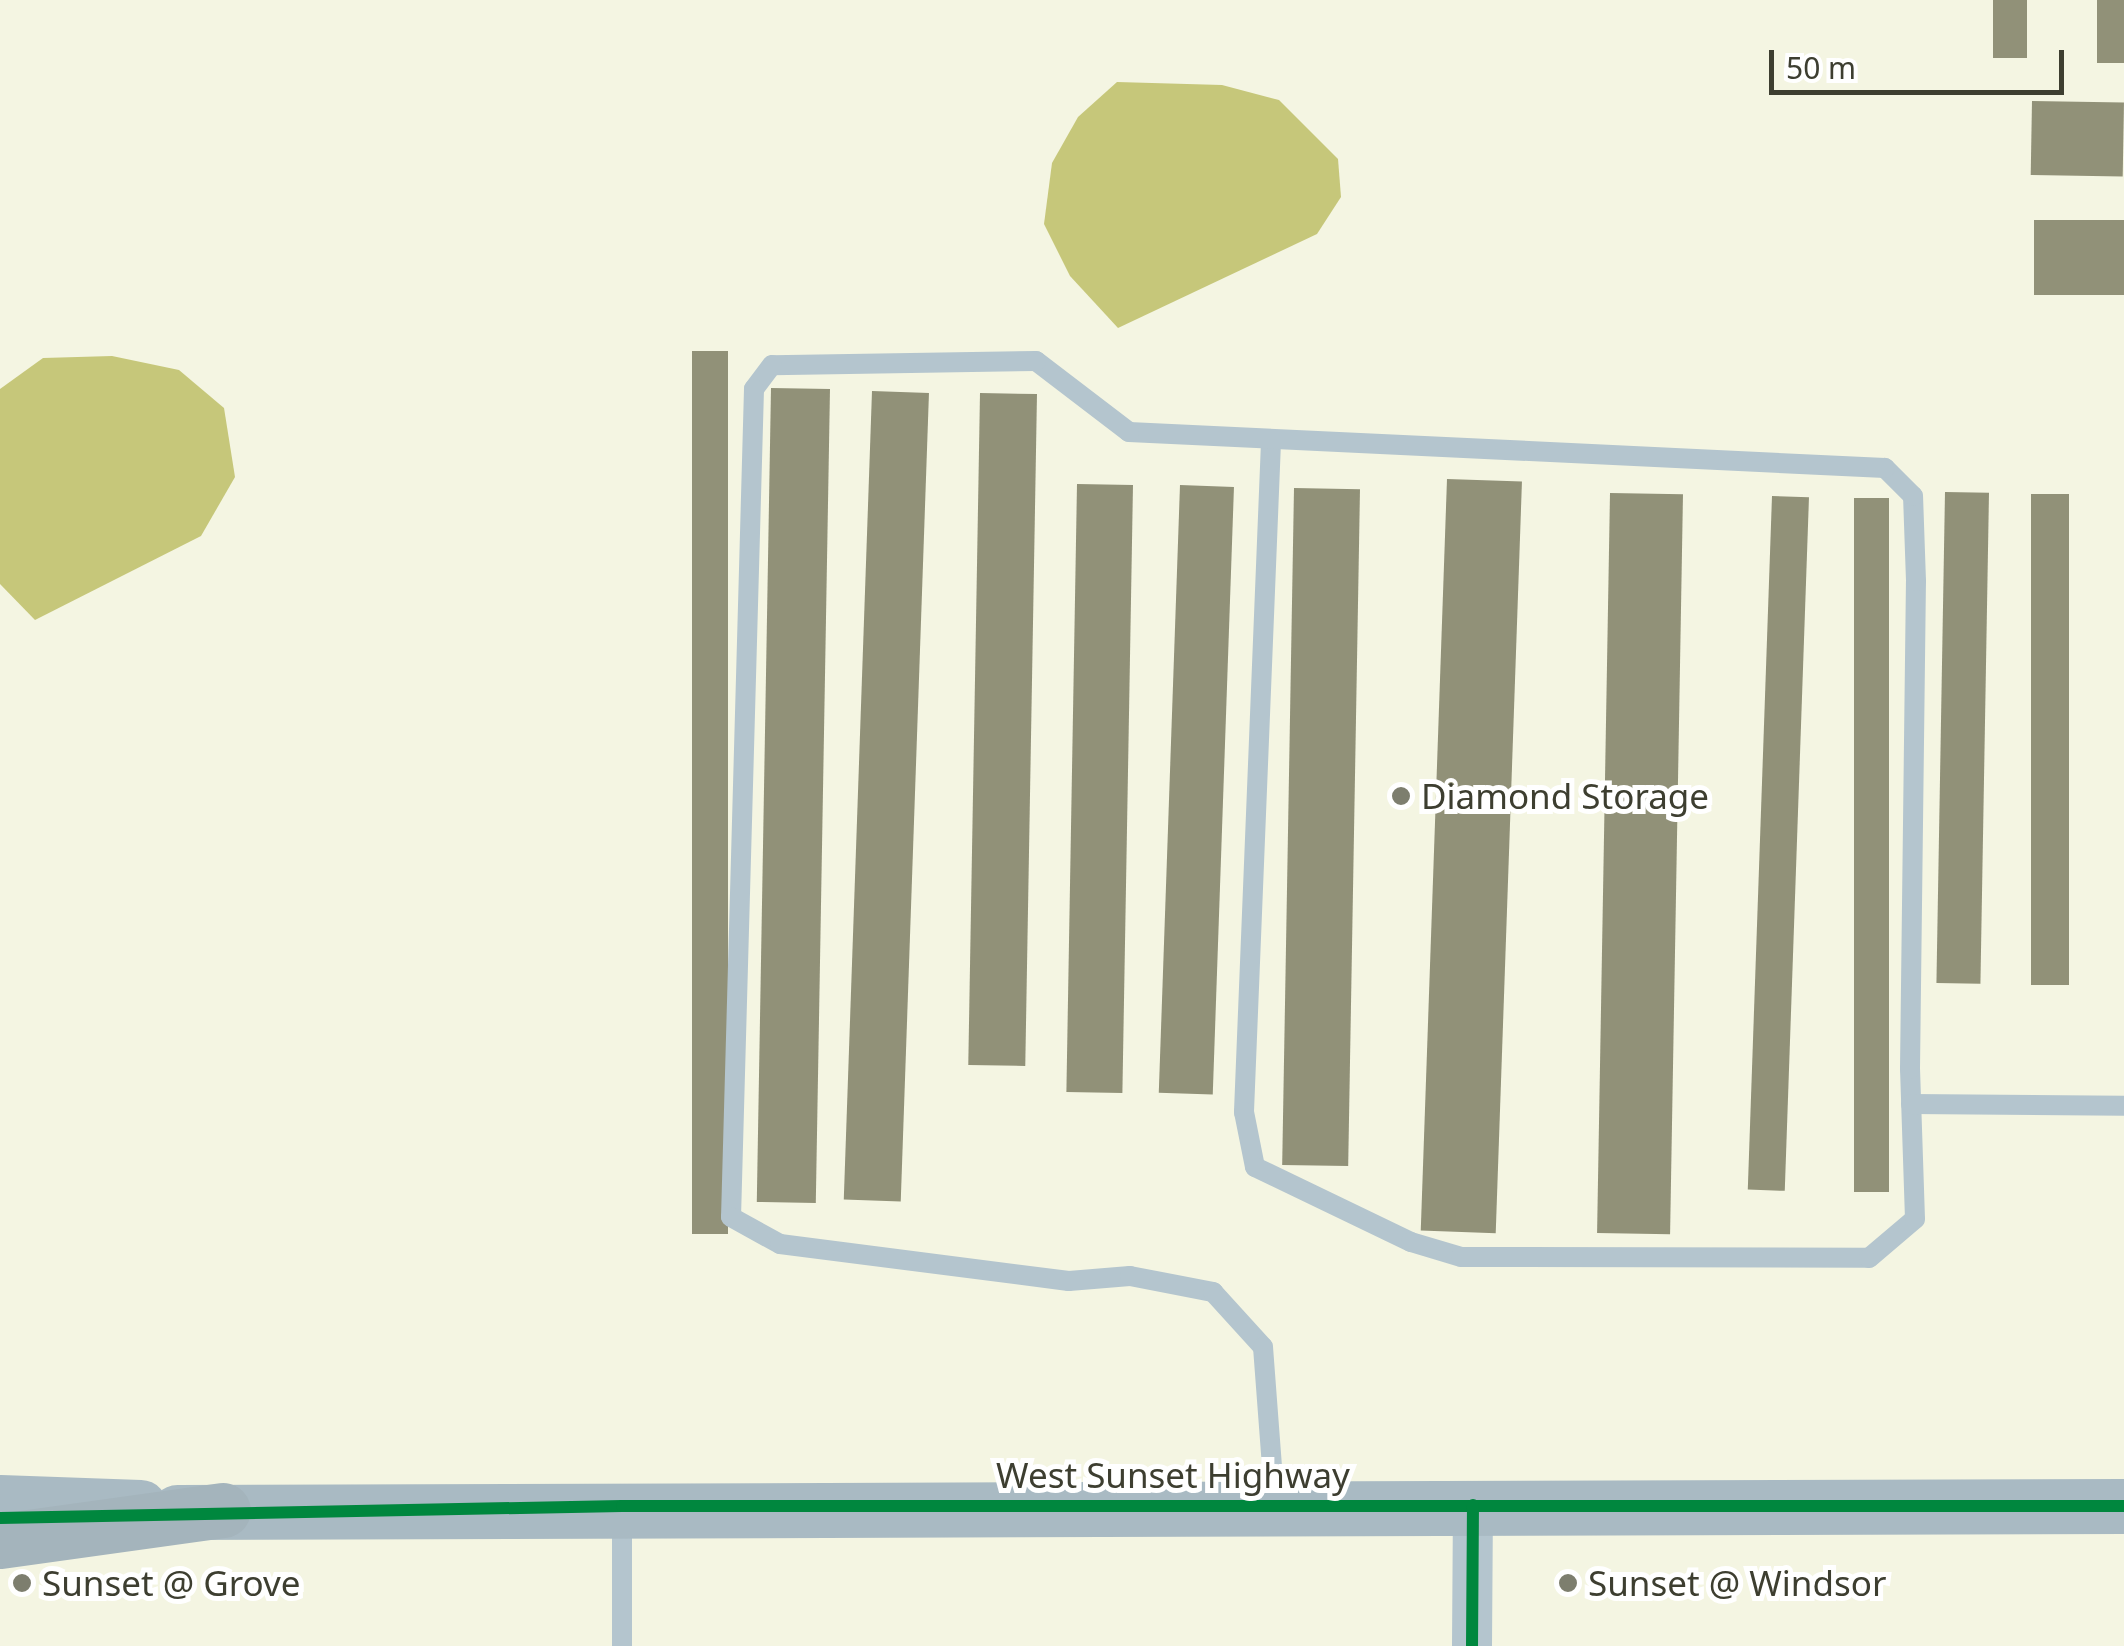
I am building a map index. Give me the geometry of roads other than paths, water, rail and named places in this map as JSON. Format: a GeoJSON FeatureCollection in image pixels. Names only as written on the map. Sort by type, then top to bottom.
{"type":"FeatureCollection","features":[{"type":"Feature","properties":{"kind":"highway"},"geometry":{"type":"LineString","coordinates":[[0,1540],[222,1510]]}},
{"type":"Feature","properties":{"kind":"main road","name":"West Sunset Highway"},"geometry":{"type":"LineString","coordinates":[[0,1502],[222,1510]]}},
{"type":"Feature","properties":{"kind":"main road","name":"West Sunset Highway"},"geometry":{"type":"LineString","coordinates":[[0,1518],[222,1510],[622,1506],[2124,1506]]}},
{"type":"Feature","properties":{"kind":"street"},"geometry":{"type":"LineString","coordinates":[[1472,1646],[1473,1504]]}},
{"type":"Feature","properties":{"kind":"lane"},"geometry":{"type":"LineString","coordinates":[[1271,442],[1244,1112],[1255,1168],[1410,1242],[1461,1257],[1869,1258],[1915,1219],[1911,1104],[1913,496],[1885,468],[1271,442],[1129,432],[1036,361],[772,365],[754,389],[731,1217],[780,1244],[1069,1281],[1130,1276],[1214,1292],[1263,1348],[1275,1504]]}},
{"type":"Feature","properties":{"kind":"lane"},"geometry":{"type":"LineString","coordinates":[[1911,1104],[2124,1106]]}},
{"type":"Feature","properties":{"kind":"lane"},"geometry":{"type":"LineString","coordinates":[[622,1506],[622,1646]]}},
{"type":"Feature","properties":{"kind":"place","name":"Diamond Storage"},"geometry":{"type":"Point","coordinates":[1401,796]}},
{"type":"Feature","properties":{"kind":"place","name":"Sunset @ Grove"},"geometry":{"type":"Point","coordinates":[22,1583]}},
{"type":"Feature","properties":{"kind":"place","name":"Sunset @ Windsor"},"geometry":{"type":"Point","coordinates":[1568,1583]}}]}
